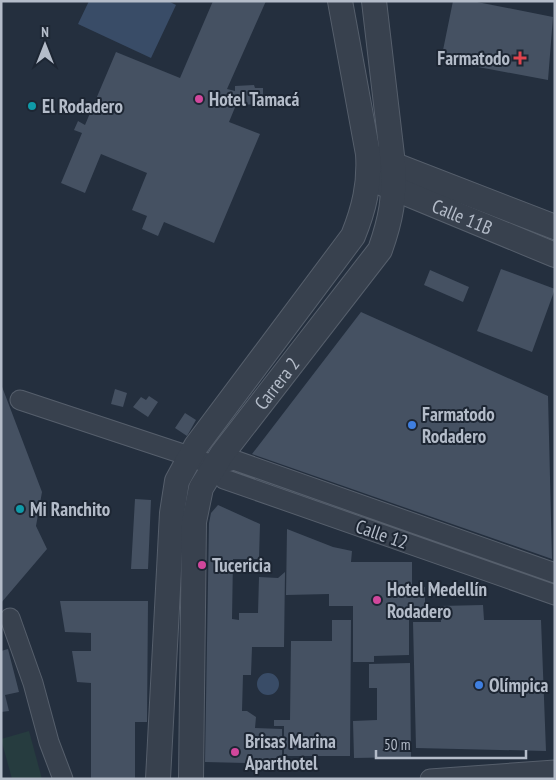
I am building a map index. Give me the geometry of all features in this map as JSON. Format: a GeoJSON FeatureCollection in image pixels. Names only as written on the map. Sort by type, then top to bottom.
{"type":"FeatureCollection","features":[{"type":"Feature","properties":{"kind":"street","name":"Carrera 2"},"geometry":{"type":"LineString","coordinates":[[158,779],[172,512],[177,481],[189,456],[353,236],[364,210],[369,166],[340,1]]}},
{"type":"Feature","properties":{"kind":"street","name":"Carrera 2"},"geometry":{"type":"LineString","coordinates":[[191,779],[194,522],[201,488],[214,466],[380,250],[390,220],[394,190],[393,164],[374,1]]}},
{"type":"Feature","properties":{"kind":"street","name":"Calle 11B"},"geometry":{"type":"LineString","coordinates":[[369,166],[393,164],[555,227]]}},
{"type":"Feature","properties":{"kind":"street","name":"Calle 11B"},"geometry":{"type":"LineString","coordinates":[[369,166],[394,190],[555,255]]}},
{"type":"Feature","properties":{"kind":"street","name":"Calle 12"},"geometry":{"type":"LineString","coordinates":[[20,400],[189,456],[214,466],[224,479],[555,594]]}},
{"type":"Feature","properties":{"kind":"street","name":"Calle 12"},"geometry":{"type":"LineString","coordinates":[[214,466],[234,460],[555,573]]}},
{"type":"Feature","properties":{"kind":"street"},"geometry":{"type":"LineString","coordinates":[[10,618],[27,665],[49,742],[62,779]]}},
{"type":"Feature","properties":{"kind":"street"},"geometry":{"type":"LineString","coordinates":[[430,779],[487,777],[555,770]]}},
{"type":"Feature","properties":{"kind":"green space"},"geometry":{"type":"Polygon","coordinates":[[[29,731],[42,779],[12,779],[1,739],[29,731]]]}},
{"type":"Feature","properties":{"kind":"water"},"geometry":{"type":"Polygon","coordinates":[[[89,1],[168,1],[176,5],[151,58],[78,24],[89,1]]]}},
{"type":"Feature","properties":{"kind":"water"},"geometry":{"type":"Polygon","coordinates":[[[268,673],[276,676],[279,684],[276,692],[268,695],[260,692],[257,684],[260,676],[268,673]]]}},
{"type":"Feature","properties":{"kind":"building"},"geometry":{"type":"Polygon","coordinates":[[[213,1],[266,1],[227,89],[235,91],[235,86],[254,85],[255,88],[263,88],[263,104],[236,105],[229,122],[260,134],[214,243],[164,222],[158,236],[142,229],[147,216],[132,210],[147,173],[101,154],[85,193],[61,183],[82,133],[74,130],[78,121],[85,125],[116,52],[180,78],[213,1]]]}},
{"type":"Feature","properties":{"kind":"building"},"geometry":{"type":"Polygon","coordinates":[[[453,1],[472,1],[553,17],[548,80],[441,60],[453,1]]]}},
{"type":"Feature","properties":{"kind":"building"},"geometry":{"type":"Polygon","coordinates":[[[501,269],[555,289],[532,352],[477,331],[501,269]]]}},
{"type":"Feature","properties":{"kind":"building"},"geometry":{"type":"Polygon","coordinates":[[[430,270],[469,287],[463,302],[424,285],[430,270]]]}},
{"type":"Feature","properties":{"kind":"building","name":"Farmatodo Rodadero"},"geometry":{"type":"Polygon","coordinates":[[[361,312],[548,396],[552,559],[252,454],[361,312]]]}},
{"type":"Feature","properties":{"kind":"building","name":"Mi Ranchito"},"geometry":{"type":"Polygon","coordinates":[[[1,384],[42,492],[36,526],[47,549],[1,603],[1,384]]]}},
{"type":"Feature","properties":{"kind":"building"},"geometry":{"type":"Polygon","coordinates":[[[115,389],[127,393],[123,407],[111,404],[115,389]]]}},
{"type":"Feature","properties":{"kind":"building"},"geometry":{"type":"Polygon","coordinates":[[[149,396],[158,402],[148,417],[133,407],[141,397],[146,400],[149,396]]]}},
{"type":"Feature","properties":{"kind":"building"},"geometry":{"type":"Polygon","coordinates":[[[185,413],[196,420],[187,436],[175,428],[185,413]]]}},
{"type":"Feature","properties":{"kind":"building"},"geometry":{"type":"Polygon","coordinates":[[[135,499],[151,500],[148,569],[131,569],[135,499]]]}},
{"type":"Feature","properties":{"kind":"building"},"geometry":{"type":"Polygon","coordinates":[[[218,505],[260,524],[259,559],[233,559],[232,619],[239,620],[239,613],[258,613],[259,577],[278,578],[285,572],[284,647],[252,647],[251,675],[243,675],[242,711],[247,711],[256,717],[255,728],[282,729],[282,764],[205,762],[209,523],[211,513],[218,505]]]}},
{"type":"Feature","properties":{"kind":"building","name":"Hotel Medellín Rodadero"},"geometry":{"type":"Polygon","coordinates":[[[287,529],[333,547],[352,551],[351,562],[412,562],[412,587],[425,587],[425,610],[409,610],[409,655],[374,656],[374,662],[353,662],[353,606],[329,606],[329,594],[286,595],[287,529]]]}},
{"type":"Feature","properties":{"kind":"building"},"geometry":{"type":"Polygon","coordinates":[[[60,601],[148,601],[147,722],[135,722],[135,779],[91,779],[91,683],[77,682],[72,651],[91,651],[91,633],[65,632],[60,601]]]}},
{"type":"Feature","properties":{"kind":"building","name":"Olímpica"},"geometry":{"type":"Polygon","coordinates":[[[483,605],[484,620],[541,620],[546,751],[416,748],[413,622],[441,622],[440,606],[483,605]]]}},
{"type":"Feature","properties":{"kind":"building"},"geometry":{"type":"Polygon","coordinates":[[[332,620],[351,620],[350,756],[284,756],[284,726],[274,726],[274,720],[290,720],[291,641],[332,641],[332,620]]]}},
{"type":"Feature","properties":{"kind":"building"},"geometry":{"type":"Polygon","coordinates":[[[8,649],[19,692],[5,695],[9,711],[1,712],[1,651],[8,649]]]}},
{"type":"Feature","properties":{"kind":"building"},"geometry":{"type":"Polygon","coordinates":[[[410,663],[411,757],[354,758],[353,721],[377,720],[377,688],[369,688],[369,664],[410,663]]]}},
{"type":"Feature","properties":{"kind":"place","name":"Farmatodo"},"geometry":{"type":"Point","coordinates":[520,58]}},
{"type":"Feature","properties":{"kind":"place","name":"Hotel Tamacá"},"geometry":{"type":"Point","coordinates":[199,99]}},
{"type":"Feature","properties":{"kind":"place","name":"El Rodadero"},"geometry":{"type":"Point","coordinates":[32,106]}},
{"type":"Feature","properties":{"kind":"place","name":"Farmatodo Rodadero"},"geometry":{"type":"Point","coordinates":[412,425]}},
{"type":"Feature","properties":{"kind":"place","name":"Mi Ranchito"},"geometry":{"type":"Point","coordinates":[20,509]}},
{"type":"Feature","properties":{"kind":"place","name":"Tucericia"},"geometry":{"type":"Point","coordinates":[202,565]}},
{"type":"Feature","properties":{"kind":"place","name":"Hotel Medellín Rodadero"},"geometry":{"type":"Point","coordinates":[377,600]}},
{"type":"Feature","properties":{"kind":"place","name":"Olímpica"},"geometry":{"type":"Point","coordinates":[479,685]}},
{"type":"Feature","properties":{"kind":"place","name":"Brisas Marina Aparthotel"},"geometry":{"type":"Point","coordinates":[235,752]}}]}
